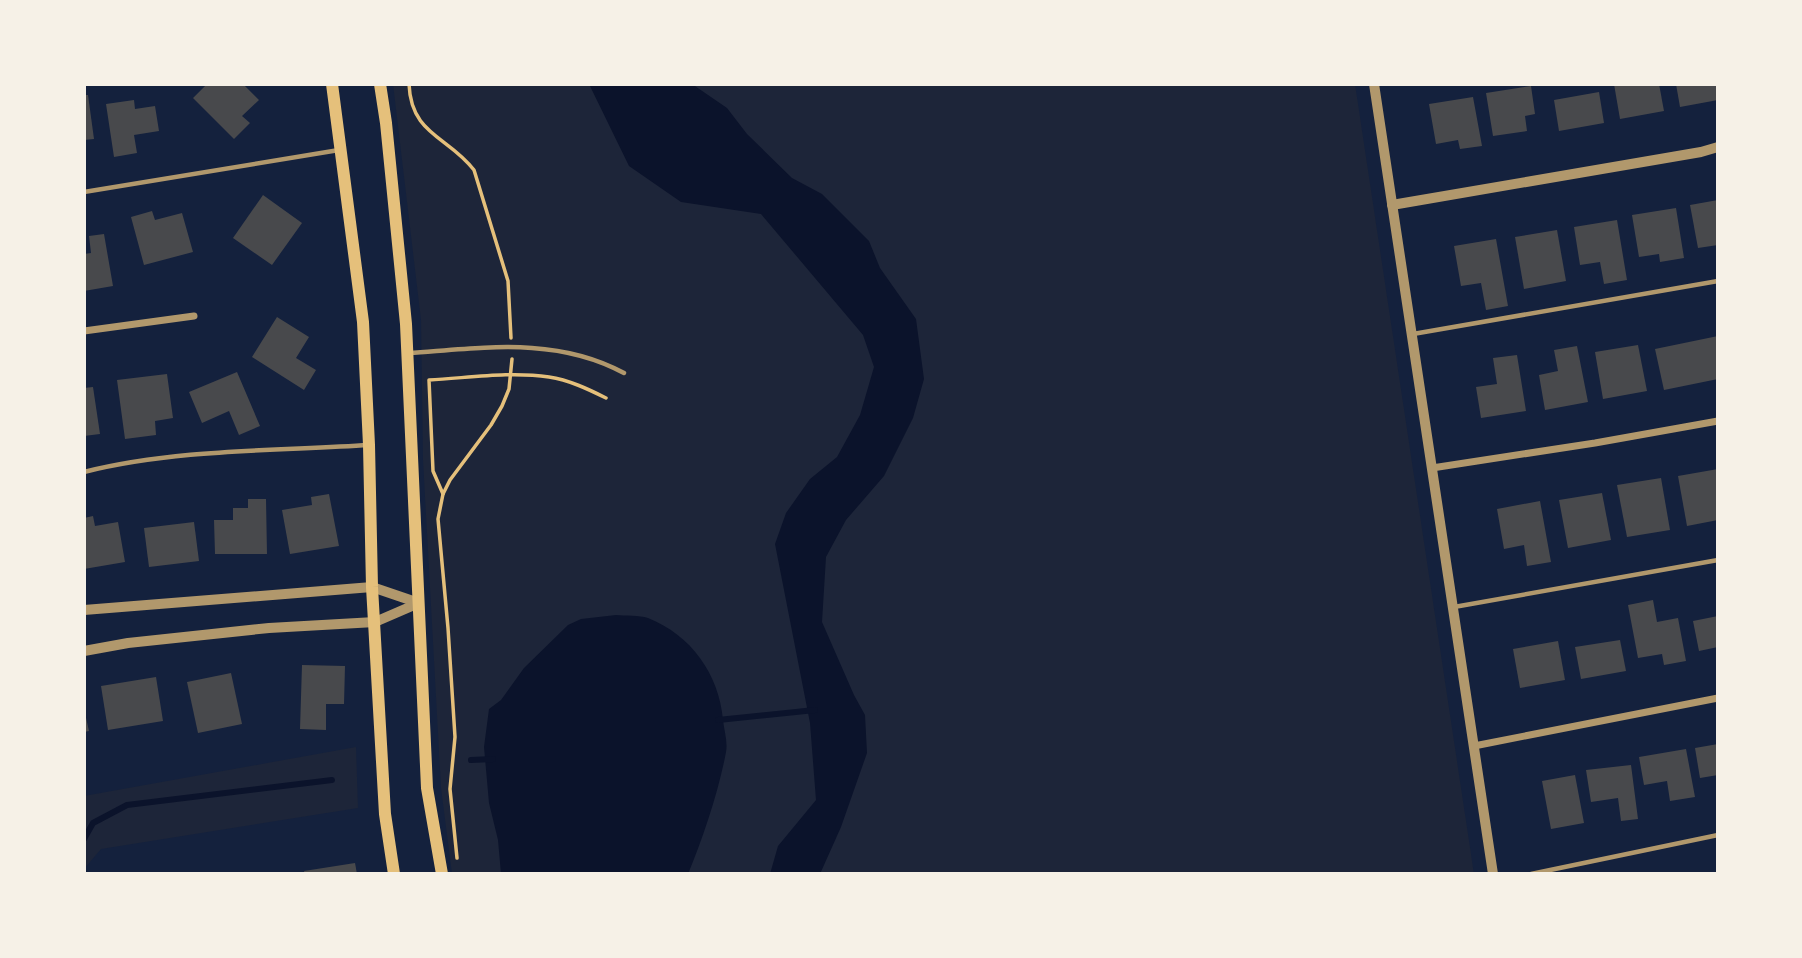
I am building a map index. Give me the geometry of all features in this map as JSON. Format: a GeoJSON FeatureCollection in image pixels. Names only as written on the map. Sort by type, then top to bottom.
{"type":"FeatureCollection","features":[{"type":"Feature","properties":{"kind":"main road"},"geometry":{"type":"LineString","coordinates":[[332,84],[363,322],[372,587],[386,814],[394,874]]}},
{"type":"Feature","properties":{"kind":"main road"},"geometry":{"type":"LineString","coordinates":[[380,84],[408,353],[427,788],[442,874]]}},
{"type":"Feature","properties":{"kind":"street"},"geometry":{"type":"LineString","coordinates":[[1374,84],[1493,874]]}},
{"type":"Feature","properties":{"kind":"street"},"geometry":{"type":"LineString","coordinates":[[1392,205],[1674,157],[1718,147]]}},
{"type":"Feature","properties":{"kind":"street"},"geometry":{"type":"LineString","coordinates":[[84,331],[194,316]]}},
{"type":"Feature","properties":{"kind":"street"},"geometry":{"type":"LineString","coordinates":[[1432,468],[1718,421]]}},
{"type":"Feature","properties":{"kind":"street"},"geometry":{"type":"LineString","coordinates":[[84,610],[372,587],[419,603]]}},
{"type":"Feature","properties":{"kind":"street"},"geometry":{"type":"LineString","coordinates":[[84,651],[128,643],[256,629],[375,622],[419,603]]}},
{"type":"Feature","properties":{"kind":"street"},"geometry":{"type":"LineString","coordinates":[[1474,746],[1718,698]]}},
{"type":"Feature","properties":{"kind":"lane"},"geometry":{"type":"LineString","coordinates":[[84,192],[342,150]]}},
{"type":"Feature","properties":{"kind":"lane"},"geometry":{"type":"LineString","coordinates":[[1412,334],[1718,282]]}},
{"type":"Feature","properties":{"kind":"lane"},"geometry":{"type":"LineString","coordinates":[[408,353],[512,346],[571,352],[603,362],[624,373]]}},
{"type":"Feature","properties":{"kind":"lane"},"geometry":{"type":"LineString","coordinates":[[84,472],[126,461],[369,445]]}},
{"type":"Feature","properties":{"kind":"lane"},"geometry":{"type":"LineString","coordinates":[[1453,607],[1718,560]]}},
{"type":"Feature","properties":{"kind":"lane"},"geometry":{"type":"LineString","coordinates":[[1531,874],[1718,835]]}},
{"type":"Feature","properties":{"kind":"path"},"geometry":{"type":"LineString","coordinates":[[409,84],[415,116],[428,131],[467,160],[474,170],[508,281],[512,346],[509,389],[491,425],[456,470],[443,494],[438,519],[448,628],[454,737],[450,789],[458,870]]}},
{"type":"Feature","properties":{"kind":"path"},"geometry":{"type":"LineString","coordinates":[[443,494],[433,471],[429,380],[512,375],[549,377],[606,398]]}},
{"type":"Feature","properties":{"kind":"shaded area"},"geometry":{"type":"Polygon","coordinates":[[[393,84],[1355,84],[1474,874],[452,874],[441,788],[423,460],[421,320],[393,84]]]}},
{"type":"Feature","properties":{"kind":"shaded area"},"geometry":{"type":"Polygon","coordinates":[[[589,84],[692,84],[727,108],[747,134],[792,178],[822,194],[869,241],[880,268],[916,319],[924,379],[913,418],[884,476],[846,520],[826,557],[822,622],[865,715],[867,753],[841,827],[820,874],[770,874],[778,846],[816,800],[810,723],[775,544],[786,513],[810,479],[837,457],[860,415],[874,367],[863,335],[761,214],[681,202],[629,166],[589,84]]]}},
{"type":"Feature","properties":{"kind":"shaded area"},"geometry":{"type":"Polygon","coordinates":[[[616,615],[648,618],[677,635],[700,658],[716,687],[726,752],[710,814],[688,874],[501,874],[498,840],[489,803],[484,747],[489,709],[501,700],[524,668],[568,625],[581,619],[616,615]]]}},
{"type":"Feature","properties":{"kind":"shaded area"},"geometry":{"type":"Polygon","coordinates":[[[356,747],[358,808],[101,849],[84,869],[84,796],[356,747]]]}},
{"type":"Feature","properties":{"kind":"building"},"geometry":{"type":"Polygon","coordinates":[[[207,84],[243,84],[259,100],[242,116],[250,123],[234,139],[193,98],[207,84]]]}},
{"type":"Feature","properties":{"kind":"building"},"geometry":{"type":"Polygon","coordinates":[[[1614,84],[1659,84],[1664,111],[1620,119],[1614,84]]]}},
{"type":"Feature","properties":{"kind":"building"},"geometry":{"type":"Polygon","coordinates":[[[1676,84],[1718,84],[1718,100],[1680,107],[1676,84]]]}},
{"type":"Feature","properties":{"kind":"building"},"geometry":{"type":"Polygon","coordinates":[[[1531,86],[1535,114],[1525,116],[1527,131],[1493,136],[1486,93],[1531,86]]]}},
{"type":"Feature","properties":{"kind":"building"},"geometry":{"type":"Polygon","coordinates":[[[1599,92],[1604,123],[1559,131],[1554,100],[1599,92]]]}},
{"type":"Feature","properties":{"kind":"building"},"geometry":{"type":"Polygon","coordinates":[[[84,95],[88,95],[94,139],[84,140],[84,95]]]}},
{"type":"Feature","properties":{"kind":"building"},"geometry":{"type":"Polygon","coordinates":[[[1473,97],[1482,146],[1460,149],[1458,140],[1436,144],[1429,104],[1473,97]]]}},
{"type":"Feature","properties":{"kind":"building"},"geometry":{"type":"Polygon","coordinates":[[[134,100],[135,109],[155,106],[159,131],[134,135],[137,153],[114,157],[106,104],[134,100]]]}},
{"type":"Feature","properties":{"kind":"building"},"geometry":{"type":"Polygon","coordinates":[[[263,195],[302,223],[272,265],[233,238],[263,195]]]}},
{"type":"Feature","properties":{"kind":"building"},"geometry":{"type":"Polygon","coordinates":[[[1718,200],[1718,245],[1698,248],[1690,205],[1718,200]]]}},
{"type":"Feature","properties":{"kind":"building"},"geometry":{"type":"Polygon","coordinates":[[[1676,208],[1684,258],[1660,262],[1659,254],[1639,257],[1632,215],[1676,208]]]}},
{"type":"Feature","properties":{"kind":"building"},"geometry":{"type":"Polygon","coordinates":[[[152,211],[155,220],[182,213],[193,252],[144,265],[131,217],[152,211]]]}},
{"type":"Feature","properties":{"kind":"building"},"geometry":{"type":"Polygon","coordinates":[[[1617,220],[1627,280],[1604,284],[1600,262],[1580,265],[1574,227],[1617,220]]]}},
{"type":"Feature","properties":{"kind":"building"},"geometry":{"type":"Polygon","coordinates":[[[1557,230],[1566,281],[1524,289],[1515,237],[1557,230]]]}},
{"type":"Feature","properties":{"kind":"building"},"geometry":{"type":"Polygon","coordinates":[[[104,234],[113,286],[84,291],[84,254],[91,253],[89,236],[104,234]]]}},
{"type":"Feature","properties":{"kind":"building"},"geometry":{"type":"Polygon","coordinates":[[[1496,239],[1508,306],[1486,310],[1481,283],[1461,286],[1454,246],[1496,239]]]}},
{"type":"Feature","properties":{"kind":"building"},"geometry":{"type":"Polygon","coordinates":[[[277,317],[309,337],[296,358],[316,370],[304,390],[252,357],[277,317]]]}},
{"type":"Feature","properties":{"kind":"building"},"geometry":{"type":"Polygon","coordinates":[[[1718,336],[1718,379],[1664,390],[1655,349],[1718,336]]]}},
{"type":"Feature","properties":{"kind":"building"},"geometry":{"type":"Polygon","coordinates":[[[1638,345],[1647,391],[1603,399],[1595,352],[1638,345]]]}},
{"type":"Feature","properties":{"kind":"building"},"geometry":{"type":"Polygon","coordinates":[[[1577,346],[1588,402],[1545,410],[1539,375],[1558,371],[1554,350],[1577,346]]]}},
{"type":"Feature","properties":{"kind":"building"},"geometry":{"type":"Polygon","coordinates":[[[1517,355],[1526,411],[1481,418],[1476,387],[1497,384],[1493,358],[1517,355]]]}},
{"type":"Feature","properties":{"kind":"building"},"geometry":{"type":"Polygon","coordinates":[[[237,372],[260,426],[239,435],[229,411],[202,423],[189,392],[237,372]]]}},
{"type":"Feature","properties":{"kind":"building"},"geometry":{"type":"Polygon","coordinates":[[[167,374],[173,418],[155,421],[156,435],[125,439],[117,380],[167,374]]]}},
{"type":"Feature","properties":{"kind":"building"},"geometry":{"type":"Polygon","coordinates":[[[93,387],[100,434],[84,436],[84,388],[93,387]]]}},
{"type":"Feature","properties":{"kind":"building"},"geometry":{"type":"Polygon","coordinates":[[[1718,469],[1718,520],[1687,526],[1678,476],[1718,469]]]}},
{"type":"Feature","properties":{"kind":"building"},"geometry":{"type":"Polygon","coordinates":[[[1661,478],[1670,530],[1627,537],[1617,485],[1661,478]]]}},
{"type":"Feature","properties":{"kind":"building"},"geometry":{"type":"Polygon","coordinates":[[[1602,493],[1611,540],[1568,548],[1559,500],[1602,493]]]}},
{"type":"Feature","properties":{"kind":"building"},"geometry":{"type":"Polygon","coordinates":[[[329,494],[339,546],[290,554],[282,510],[312,505],[311,497],[329,494]]]}},
{"type":"Feature","properties":{"kind":"building"},"geometry":{"type":"Polygon","coordinates":[[[248,499],[266,499],[267,554],[215,554],[214,520],[233,520],[233,508],[248,508],[248,499]]]}},
{"type":"Feature","properties":{"kind":"building"},"geometry":{"type":"Polygon","coordinates":[[[1540,501],[1551,562],[1527,566],[1524,545],[1504,549],[1497,509],[1540,501]]]}},
{"type":"Feature","properties":{"kind":"building"},"geometry":{"type":"Polygon","coordinates":[[[93,516],[95,526],[118,522],[125,562],[84,569],[84,518],[93,516]]]}},
{"type":"Feature","properties":{"kind":"building"},"geometry":{"type":"Polygon","coordinates":[[[194,522],[199,561],[149,567],[144,528],[194,522]]]}},
{"type":"Feature","properties":{"kind":"building"},"geometry":{"type":"Polygon","coordinates":[[[1653,600],[1657,622],[1678,618],[1686,661],[1664,665],[1662,654],[1638,658],[1628,605],[1653,600]]]}},
{"type":"Feature","properties":{"kind":"building"},"geometry":{"type":"Polygon","coordinates":[[[1718,616],[1718,647],[1699,651],[1693,621],[1718,616]]]}},
{"type":"Feature","properties":{"kind":"building"},"geometry":{"type":"Polygon","coordinates":[[[1620,640],[1626,671],[1581,679],[1575,647],[1620,640]]]}},
{"type":"Feature","properties":{"kind":"building"},"geometry":{"type":"Polygon","coordinates":[[[1558,641],[1565,680],[1520,688],[1513,649],[1558,641]]]}},
{"type":"Feature","properties":{"kind":"building"},"geometry":{"type":"Polygon","coordinates":[[[302,665],[345,666],[344,704],[326,704],[326,730],[300,729],[302,665]]]}},
{"type":"Feature","properties":{"kind":"building"},"geometry":{"type":"Polygon","coordinates":[[[231,673],[242,724],[198,733],[187,682],[231,673]]]}},
{"type":"Feature","properties":{"kind":"building"},"geometry":{"type":"Polygon","coordinates":[[[156,677],[163,721],[108,730],[101,686],[156,677]]]}},
{"type":"Feature","properties":{"kind":"building"},"geometry":{"type":"Polygon","coordinates":[[[84,709],[89,731],[84,732],[84,709]]]}},
{"type":"Feature","properties":{"kind":"building"},"geometry":{"type":"Polygon","coordinates":[[[1718,744],[1718,775],[1700,778],[1695,748],[1718,744]]]}},
{"type":"Feature","properties":{"kind":"building"},"geometry":{"type":"Polygon","coordinates":[[[1686,749],[1695,797],[1670,801],[1667,781],[1644,785],[1639,757],[1686,749]]]}},
{"type":"Feature","properties":{"kind":"building"},"geometry":{"type":"Polygon","coordinates":[[[1631,765],[1638,819],[1621,821],[1618,798],[1591,802],[1586,770],[1631,765]]]}},
{"type":"Feature","properties":{"kind":"building"},"geometry":{"type":"Polygon","coordinates":[[[1575,775],[1584,823],[1551,829],[1542,781],[1575,775]]]}},
{"type":"Feature","properties":{"kind":"building"},"geometry":{"type":"Polygon","coordinates":[[[355,863],[357,874],[305,874],[304,871],[355,863]]]}},
{"type":"Feature","properties":{"kind":"waterway"},"geometry":{"type":"LineString","coordinates":[[718,720],[815,710]]}},
{"type":"Feature","properties":{"kind":"waterway"},"geometry":{"type":"LineString","coordinates":[[471,760],[493,759]]}},
{"type":"Feature","properties":{"kind":"waterway"},"geometry":{"type":"LineString","coordinates":[[84,839],[93,823],[127,805],[332,780]]}}]}
